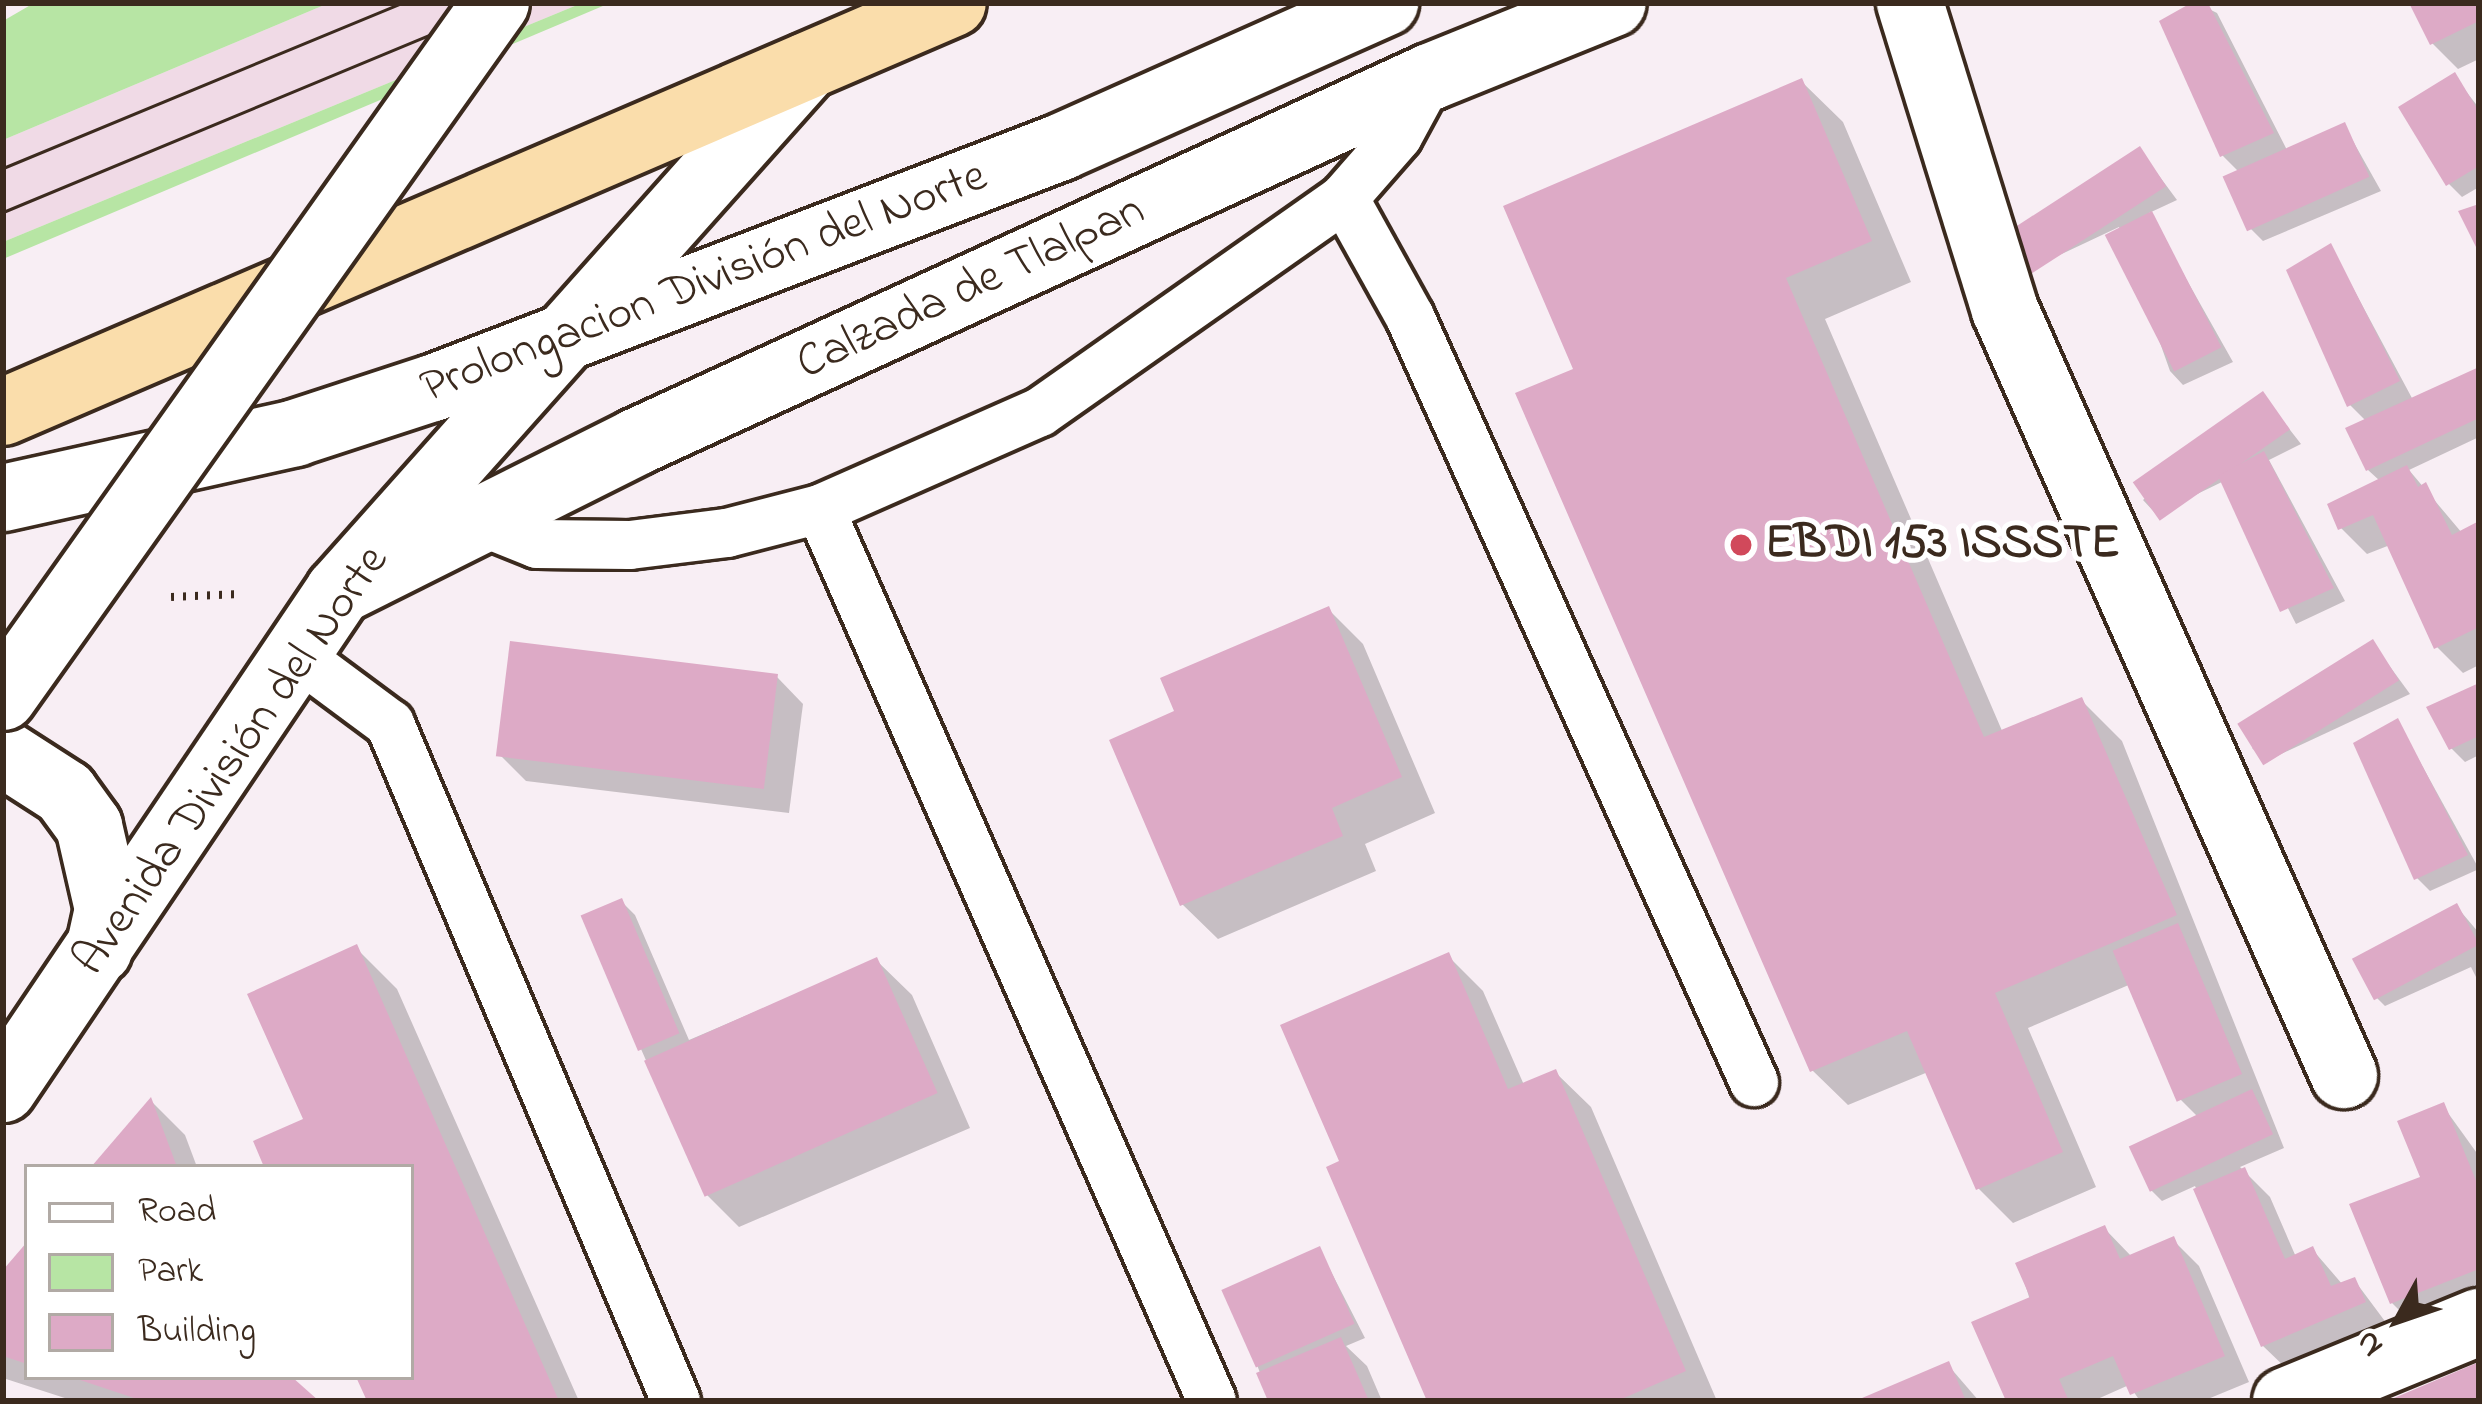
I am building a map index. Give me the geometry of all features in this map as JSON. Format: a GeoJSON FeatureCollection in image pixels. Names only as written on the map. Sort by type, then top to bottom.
{"type":"FeatureCollection","features":[{"type":"Feature","properties":{"kind":"highway"},"geometry":{"type":"LineString","coordinates":[[3,412],[952,3]]}},
{"type":"Feature","properties":{"kind":"main road"},"geometry":{"type":"LineString","coordinates":[[3,697],[496,3]]}},
{"type":"Feature","properties":{"kind":"main road","name":"Prolongacion División del Norte"},"geometry":{"type":"LineString","coordinates":[[3,498],[295,434],[570,335],[1061,146],[1384,3]]}},
{"type":"Feature","properties":{"kind":"main road","name":"Calzada de Tlalpan"},"geometry":{"type":"LineString","coordinates":[[339,591],[475,519],[1430,77],[1612,3]]}},
{"type":"Feature","properties":{"kind":"main road"},"geometry":{"type":"LineString","coordinates":[[1910,3],[2005,310],[2344,1075]]}},
{"type":"Feature","properties":{"kind":"main road","name":"Avenida División del Norte"},"geometry":{"type":"LineString","coordinates":[[3,1089],[339,591],[807,66]]}},
{"type":"Feature","properties":{"kind":"main road"},"geometry":{"type":"LineString","coordinates":[[3,753],[64,793],[89,826],[107,909],[99,950]]}},
{"type":"Feature","properties":{"kind":"main road"},"geometry":{"type":"LineString","coordinates":[[2285,1401],[2479,1322]]}},
{"type":"Feature","properties":{"kind":"lane"},"geometry":{"type":"LineString","coordinates":[[475,519],[537,544],[630,545],[820,509],[1040,412],[1344,198],[1398,136],[1430,77]]}},
{"type":"Feature","properties":{"kind":"lane"},"geometry":{"type":"LineString","coordinates":[[1344,198],[1410,317],[1754,1082]]}},
{"type":"Feature","properties":{"kind":"lane"},"geometry":{"type":"LineString","coordinates":[[820,509],[1212,1401]]}},
{"type":"Feature","properties":{"kind":"lane"},"geometry":{"type":"LineString","coordinates":[[297,656],[390,724],[676,1401]]}},
{"type":"Feature","properties":{"kind":"shaded area"},"geometry":{"type":"Polygon","coordinates":[[[329,3],[582,3],[3,242],[3,140],[329,3]]]}},
{"type":"Feature","properties":{"kind":"green space"},"geometry":{"type":"Polygon","coordinates":[[[34,3],[329,3],[3,140],[3,21],[34,3]]]}},
{"type":"Feature","properties":{"kind":"green space"},"geometry":{"type":"Polygon","coordinates":[[[582,3],[610,3],[3,259],[3,242],[582,3]]]}},
{"type":"Feature","properties":{"kind":"building"},"geometry":{"type":"Polygon","coordinates":[[[2191,3],[2208,3],[2274,133],[2220,157],[2159,21],[2191,3]]]}},
{"type":"Feature","properties":{"kind":"building"},"geometry":{"type":"Polygon","coordinates":[[[2409,3],[2479,3],[2479,21],[2430,45],[2409,3]]]}},
{"type":"Feature","properties":{"kind":"building"},"geometry":{"type":"Polygon","coordinates":[[[2455,72],[2479,112],[2479,166],[2446,186],[2398,107],[2455,72]]]}},
{"type":"Feature","properties":{"kind":"building","name":"EBDI 153 ISSSTE"},"geometry":{"type":"Polygon","coordinates":[[[1802,78],[1872,241],[1786,278],[1984,737],[2082,697],[2177,915],[1995,993],[2063,1152],[1976,1190],[1907,1031],[1810,1072],[1515,393],[1573,369],[1503,206],[1802,78]]]}},
{"type":"Feature","properties":{"kind":"building"},"geometry":{"type":"Polygon","coordinates":[[[2345,122],[2369,177],[2247,231],[2223,177],[2345,122]]]}},
{"type":"Feature","properties":{"kind":"building"},"geometry":{"type":"Polygon","coordinates":[[[2140,146],[2166,186],[2031,274],[2005,234],[2140,146]]]}},
{"type":"Feature","properties":{"kind":"building"},"geometry":{"type":"Polygon","coordinates":[[[2479,204],[2479,253],[2458,211],[2479,204]]]}},
{"type":"Feature","properties":{"kind":"building"},"geometry":{"type":"Polygon","coordinates":[[[2152,211],[2221,347],[2174,371],[2105,235],[2152,211]]]}},
{"type":"Feature","properties":{"kind":"building"},"geometry":{"type":"Polygon","coordinates":[[[2331,243],[2400,381],[2347,407],[2286,270],[2331,243]]]}},
{"type":"Feature","properties":{"kind":"building"},"geometry":{"type":"Polygon","coordinates":[[[2479,367],[2479,418],[2366,471],[2345,428],[2479,367]]]}},
{"type":"Feature","properties":{"kind":"building"},"geometry":{"type":"Polygon","coordinates":[[[2263,391],[2290,430],[2160,521],[2133,482],[2263,391]]]}},
{"type":"Feature","properties":{"kind":"building"},"geometry":{"type":"Polygon","coordinates":[[[2264,451],[2334,588],[2280,612],[2218,476],[2264,451]]]}},
{"type":"Feature","properties":{"kind":"building"},"geometry":{"type":"Polygon","coordinates":[[[2407,465],[2418,487],[2426,482],[2452,535],[2479,521],[2479,627],[2434,649],[2373,515],[2338,530],[2327,504],[2407,465]]]}},
{"type":"Feature","properties":{"kind":"building"},"geometry":{"type":"Polygon","coordinates":[[[1329,606],[1402,777],[1332,808],[1343,836],[1180,906],[1109,740],[1174,711],[1160,678],[1329,606]]]}},
{"type":"Feature","properties":{"kind":"building"},"geometry":{"type":"Polygon","coordinates":[[[2373,639],[2399,681],[2263,765],[2237,724],[2373,639]]]}},
{"type":"Feature","properties":{"kind":"building"},"geometry":{"type":"Polygon","coordinates":[[[510,641],[778,674],[764,789],[496,756],[510,641]]]}},
{"type":"Feature","properties":{"kind":"building"},"geometry":{"type":"Polygon","coordinates":[[[2479,683],[2479,736],[2449,750],[2426,707],[2479,683]]]}},
{"type":"Feature","properties":{"kind":"building"},"geometry":{"type":"Polygon","coordinates":[[[2398,718],[2468,855],[2414,880],[2353,743],[2398,718]]]}},
{"type":"Feature","properties":{"kind":"building"},"geometry":{"type":"Polygon","coordinates":[[[622,898],[679,1033],[638,1051],[581,916],[622,898]]]}},
{"type":"Feature","properties":{"kind":"building"},"geometry":{"type":"Polygon","coordinates":[[[2457,903],[2479,945],[2374,1000],[2352,959],[2457,903]]]}},
{"type":"Feature","properties":{"kind":"building"},"geometry":{"type":"Polygon","coordinates":[[[2178,923],[2242,1074],[2177,1102],[2113,951],[2178,923]]]}},
{"type":"Feature","properties":{"kind":"building"},"geometry":{"type":"Polygon","coordinates":[[[357,944],[559,1401],[367,1401],[357,1380],[414,1380],[414,1164],[263,1164],[253,1141],[303,1119],[247,994],[357,944]]]}},
{"type":"Feature","properties":{"kind":"building"},"geometry":{"type":"Polygon","coordinates":[[[1449,952],[1508,1089],[1556,1069],[1686,1371],[1617,1401],[1427,1401],[1326,1167],[1339,1161],[1280,1025],[1449,952]]]}},
{"type":"Feature","properties":{"kind":"building"},"geometry":{"type":"Polygon","coordinates":[[[877,957],[938,1093],[705,1197],[644,1061],[877,957]]]}},
{"type":"Feature","properties":{"kind":"building"},"geometry":{"type":"Polygon","coordinates":[[[2252,1089],[2273,1134],[2150,1192],[2129,1146],[2252,1089]]]}},
{"type":"Feature","properties":{"kind":"building"},"geometry":{"type":"Polygon","coordinates":[[[151,1097],[176,1164],[94,1164],[151,1097]]]}},
{"type":"Feature","properties":{"kind":"building"},"geometry":{"type":"Polygon","coordinates":[[[2444,1102],[2479,1188],[2479,1269],[2390,1304],[2349,1204],[2420,1177],[2397,1121],[2444,1102]]]}},
{"type":"Feature","properties":{"kind":"building"},"geometry":{"type":"Polygon","coordinates":[[[2245,1167],[2285,1259],[2313,1246],[2331,1286],[2355,1277],[2366,1302],[2261,1347],[2193,1189],[2245,1167]]]}},
{"type":"Feature","properties":{"kind":"building"},"geometry":{"type":"Polygon","coordinates":[[[2105,1225],[2120,1259],[2174,1236],[2225,1356],[2130,1395],[2113,1356],[2059,1379],[2069,1401],[2006,1401],[1971,1322],[2030,1297],[2015,1263],[2105,1225]]]}},
{"type":"Feature","properties":{"kind":"building"},"geometry":{"type":"Polygon","coordinates":[[[24,1246],[24,1363],[3,1356],[3,1270],[24,1246]]]}},
{"type":"Feature","properties":{"kind":"building"},"geometry":{"type":"Polygon","coordinates":[[[1320,1246],[1355,1324],[1256,1368],[1221,1290],[1320,1246]]]}},
{"type":"Feature","properties":{"kind":"building"},"geometry":{"type":"Polygon","coordinates":[[[1341,1337],[1369,1401],[1268,1401],[1256,1373],[1341,1337]]]}},
{"type":"Feature","properties":{"kind":"building"},"geometry":{"type":"Polygon","coordinates":[[[1949,1361],[1966,1401],[1855,1401],[1949,1361]]]}},
{"type":"Feature","properties":{"kind":"building"},"geometry":{"type":"Polygon","coordinates":[[[2479,1362],[2479,1401],[2387,1401],[2479,1362]]]}},
{"type":"Feature","properties":{"kind":"building"},"geometry":{"type":"Polygon","coordinates":[[[80,1380],[295,1380],[319,1401],[143,1401],[80,1380]]]}},
{"type":"Feature","properties":{"kind":"tram line"},"geometry":{"type":"LineString","coordinates":[[3,168],[401,3]]}},
{"type":"Feature","properties":{"kind":"tram line"},"geometry":{"type":"LineString","coordinates":[[3,212],[506,3]]}},
{"type":"Feature","properties":{"kind":"place","name":"EBDI 153 ISSSTE"},"geometry":{"type":"Point","coordinates":[1741,545]}}]}
